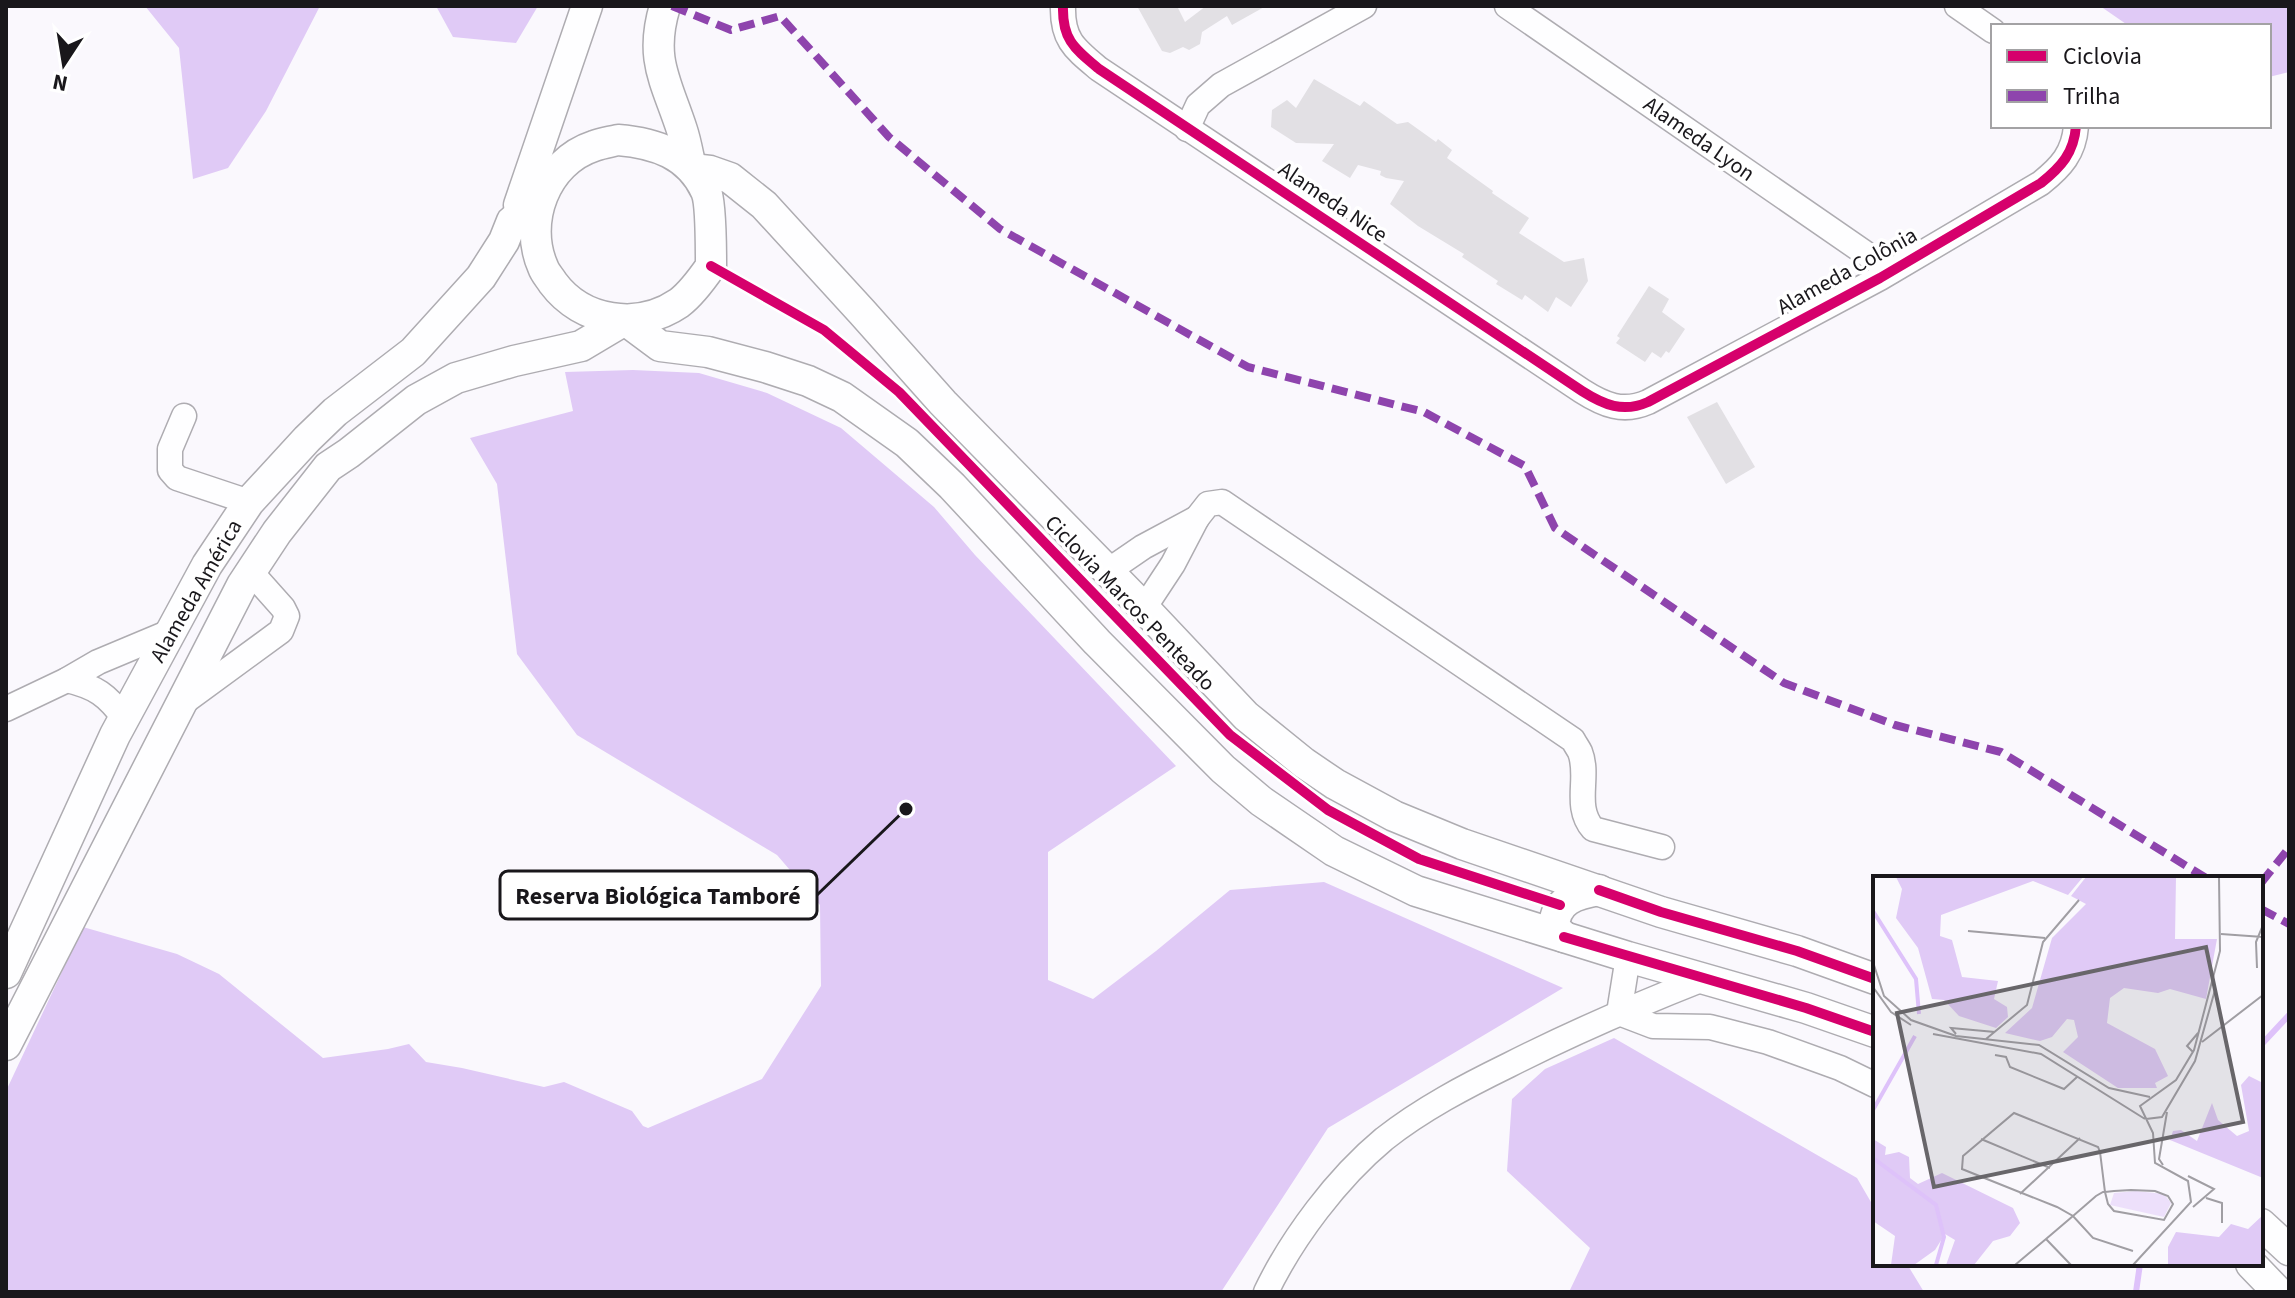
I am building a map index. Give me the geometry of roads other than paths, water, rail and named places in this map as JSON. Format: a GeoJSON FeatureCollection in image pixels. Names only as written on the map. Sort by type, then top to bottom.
{"type":"FeatureCollection","features":[{"type":"Feature","properties":{"kind":"main road","name":"Alameda América"},"geometry":{"type":"LineString","coordinates":[[6,973],[124,718],[207,565],[249,502],[335,412],[413,352],[488,268],[504,241],[532,170],[587,6]]}},
{"type":"Feature","properties":{"kind":"main road"},"geometry":{"type":"LineString","coordinates":[[665,6],[658,29],[658,58],[683,132],[691,168]]}},
{"type":"Feature","properties":{"kind":"main road"},"geometry":{"type":"LineString","coordinates":[[683,132],[730,178],[764,205],[943,403],[1246,716],[1304,763],[1363,801],[1427,831],[1661,912],[1772,944],[1873,978]]}},
{"type":"Feature","properties":{"kind":"main road"},"geometry":{"type":"LineString","coordinates":[[512,221],[539,202],[550,179],[569,159],[592,146],[618,140],[645,142],[670,152],[691,168],[708,193],[711,266],[680,302],[653,317],[624,321],[590,314],[563,295],[543,269],[535,237],[539,202],[532,170]]}},
{"type":"Feature","properties":{"kind":"main road"},"geometry":{"type":"LineString","coordinates":[[691,168],[730,178]]}},
{"type":"Feature","properties":{"kind":"main road","name":"Alameda América"},"geometry":{"type":"LineString","coordinates":[[581,346],[624,321]]}},
{"type":"Feature","properties":{"kind":"main road"},"geometry":{"type":"LineString","coordinates":[[624,321],[660,346]]}},
{"type":"Feature","properties":{"kind":"main road","name":"Alameda América"},"geometry":{"type":"LineString","coordinates":[[6,1045],[250,571],[328,467],[416,400],[456,378],[581,346],[660,346],[708,352],[808,381],[842,397],[907,443],[952,486],[1223,769],[1261,801],[1334,851],[1416,891],[1806,1008],[1873,1031]]}},
{"type":"Feature","properties":{"kind":"main road"},"geometry":{"type":"LineString","coordinates":[[95,783],[95,805],[102,811],[112,814],[120,812],[129,803]]}},
{"type":"Feature","properties":{"kind":"main road"},"geometry":{"type":"LineString","coordinates":[[43,890],[54,881],[66,882],[74,887],[77,905]]}},
{"type":"Feature","properties":{"kind":"main road"},"geometry":{"type":"LineString","coordinates":[[1564,937],[1554,927],[1560,905],[1575,896],[1599,890]]}},
{"type":"Feature","properties":{"kind":"main road"},"geometry":{"type":"LineString","coordinates":[[1753,993],[1766,993],[1776,984],[1781,965],[1772,944]]}},
{"type":"Feature","properties":{"kind":"main road"},"geometry":{"type":"LineString","coordinates":[[2263,1226],[2289,1250]]}},
{"type":"Feature","properties":{"kind":"main road"},"geometry":{"type":"LineString","coordinates":[[2253,1266],[2278,1292]]}},
{"type":"Feature","properties":{"kind":"street","name":"Alameda Nice"},"geometry":{"type":"LineString","coordinates":[[1063,6],[1065,30],[1069,42],[1078,52],[1187,129],[1582,391],[1611,406]]}},
{"type":"Feature","properties":{"kind":"street"},"geometry":{"type":"LineString","coordinates":[[1187,129],[1198,105],[1221,85],[1364,6]]}},
{"type":"Feature","properties":{"kind":"street","name":"Alameda Lyon"},"geometry":{"type":"LineString","coordinates":[[1507,6],[1891,271]]}},
{"type":"Feature","properties":{"kind":"street"},"geometry":{"type":"LineString","coordinates":[[1957,6],[1991,30]]}},
{"type":"Feature","properties":{"kind":"street","name":"Alameda Colônia"},"geometry":{"type":"LineString","coordinates":[[1611,406],[1625,408],[1648,402],[1891,271],[2041,183],[2069,156],[2076,129]]}},
{"type":"Feature","properties":{"kind":"street"},"geometry":{"type":"LineString","coordinates":[[184,416],[170,449],[170,470],[177,478],[249,502]]}},
{"type":"Feature","properties":{"kind":"street"},"geometry":{"type":"LineString","coordinates":[[1144,608],[1173,564],[1197,518],[1208,504],[1222,502],[1573,740],[1581,753],[1585,820],[1593,829],[1662,847]]}},
{"type":"Feature","properties":{"kind":"street"},"geometry":{"type":"LineString","coordinates":[[1108,571],[1143,547],[1197,518]]}},
{"type":"Feature","properties":{"kind":"street"},"geometry":{"type":"LineString","coordinates":[[182,704],[281,631],[287,616],[283,608],[250,571]]}},
{"type":"Feature","properties":{"kind":"street"},"geometry":{"type":"LineString","coordinates":[[6,709],[98,662],[172,631]]}},
{"type":"Feature","properties":{"kind":"street"},"geometry":{"type":"LineString","coordinates":[[67,680],[103,693],[124,718]]}},
{"type":"Feature","properties":{"kind":"street"},"geometry":{"type":"LineString","coordinates":[[1619,1013],[1628,957]]}},
{"type":"Feature","properties":{"kind":"street"},"geometry":{"type":"LineString","coordinates":[[1266,1292],[1280,1264],[1334,1190],[1384,1140],[1450,1095],[1544,1047],[1703,979]]}},
{"type":"Feature","properties":{"kind":"street"},"geometry":{"type":"LineString","coordinates":[[1619,1013],[1653,1026],[1710,1027],[1768,1042],[1840,1068],[1873,1084]]}},
{"type":"Feature","properties":{"kind":"waterway"},"geometry":{"type":"LineString","coordinates":[[2263,1043],[2289,1015]]}},
{"type":"Feature","properties":{"kind":"waterway"},"geometry":{"type":"LineString","coordinates":[[2136,1292],[2140,1266]]}},
{"type":"Feature","properties":{"kind":"place","name":"Reserva Biológica Tamboré"},"geometry":{"type":"Point","coordinates":[906,809]}}]}
